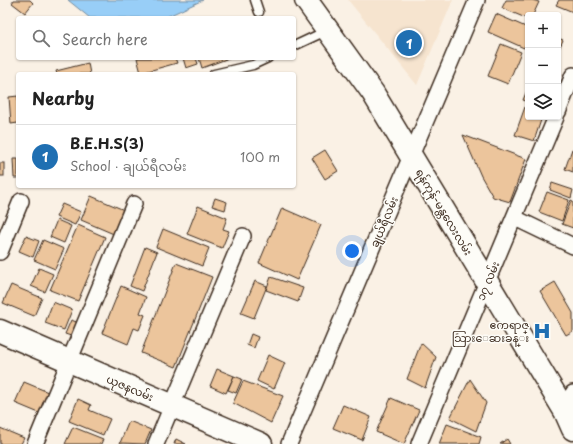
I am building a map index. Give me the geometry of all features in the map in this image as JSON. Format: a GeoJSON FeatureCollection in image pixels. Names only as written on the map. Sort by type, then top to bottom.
{"type":"FeatureCollection","features":[{"type":"Feature","properties":{"kind":"main road","name":"ရန်ကုန်-မန္တလေးလမ်း"},"geometry":{"type":"LineString","coordinates":[[306,0],[372,93],[487,282],[570,411]]}},
{"type":"Feature","properties":{"kind":"main road","name":"ယုဇနလမ်း"},"geometry":{"type":"LineString","coordinates":[[0,331],[70,363],[261,444]]}},
{"type":"Feature","properties":{"kind":"street","name":"ချယ်ရီလမ်း"},"geometry":{"type":"LineString","coordinates":[[289,444],[477,0]]}},
{"type":"Feature","properties":{"kind":"street"},"geometry":{"type":"LineString","coordinates":[[561,105],[573,75]]}},
{"type":"Feature","properties":{"kind":"street","name":"၁၇ လမ်း"},"geometry":{"type":"LineString","coordinates":[[419,444],[555,120]]}},
{"type":"Feature","properties":{"kind":"street"},"geometry":{"type":"LineString","coordinates":[[0,252],[20,201]]}},
{"type":"Feature","properties":{"kind":"street"},"geometry":{"type":"LineString","coordinates":[[35,444],[70,363],[134,204]]}},
{"type":"Feature","properties":{"kind":"street"},"geometry":{"type":"LineString","coordinates":[[515,218],[573,246]]}},
{"type":"Feature","properties":{"kind":"street"},"geometry":{"type":"LineString","coordinates":[[156,444],[243,236]]}},
{"type":"Feature","properties":{"kind":"lane"},"geometry":{"type":"LineString","coordinates":[[255,0],[259,12]]}},
{"type":"Feature","properties":{"kind":"lane"},"geometry":{"type":"LineString","coordinates":[[296,45],[328,30]]}},
{"type":"Feature","properties":{"kind":"lane"},"geometry":{"type":"LineString","coordinates":[[223,72],[253,65],[264,60]]}},
{"type":"Feature","properties":{"kind":"shaded area"},"geometry":{"type":"Polygon","coordinates":[[[348,0],[453,0],[417,85],[348,0]]]}},
{"type":"Feature","properties":{"kind":"water"},"geometry":{"type":"Polygon","coordinates":[[[68,0],[203,0],[168,16],[88,16],[68,0]]]}},
{"type":"Feature","properties":{"kind":"building"},"geometry":{"type":"Polygon","coordinates":[[[14,0],[30,0],[33,3],[25,13],[12,3],[14,0]]]}},
{"type":"Feature","properties":{"kind":"building"},"geometry":{"type":"Polygon","coordinates":[[[506,0],[532,0],[539,2],[534,12],[525,12],[525,18],[502,8],[506,0]]]}},
{"type":"Feature","properties":{"kind":"building"},"geometry":{"type":"Polygon","coordinates":[[[559,0],[573,0],[573,12],[556,5],[559,0]]]}},
{"type":"Feature","properties":{"kind":"building"},"geometry":{"type":"Polygon","coordinates":[[[496,14],[525,27],[525,46],[524,48],[488,32],[496,14]]]}},
{"type":"Feature","properties":{"kind":"building"},"geometry":{"type":"Polygon","coordinates":[[[501,44],[521,52],[508,84],[488,76],[501,44]]]}},
{"type":"Feature","properties":{"kind":"building"},"geometry":{"type":"Polygon","coordinates":[[[138,60],[176,60],[177,63],[145,72],[141,72],[138,60]]]}},
{"type":"Feature","properties":{"kind":"building"},"geometry":{"type":"Polygon","coordinates":[[[184,60],[197,60],[198,64],[186,68],[184,60]]]}},
{"type":"Feature","properties":{"kind":"building"},"geometry":{"type":"Polygon","coordinates":[[[200,60],[224,60],[202,68],[200,60]]]}},
{"type":"Feature","properties":{"kind":"building"},"geometry":{"type":"Polygon","coordinates":[[[88,63],[90,72],[56,72],[88,63]]]}},
{"type":"Feature","properties":{"kind":"building"},"geometry":{"type":"Polygon","coordinates":[[[16,96],[16,123],[11,124],[9,97],[16,96]]]}},
{"type":"Feature","properties":{"kind":"building"},"geometry":{"type":"Polygon","coordinates":[[[525,107],[525,120],[541,120],[534,141],[515,135],[525,107]]]}},
{"type":"Feature","properties":{"kind":"building"},"geometry":{"type":"Polygon","coordinates":[[[463,135],[526,159],[510,202],[493,197],[481,176],[463,135]]]}},
{"type":"Feature","properties":{"kind":"building"},"geometry":{"type":"Polygon","coordinates":[[[573,149],[573,172],[565,169],[573,149]]]}},
{"type":"Feature","properties":{"kind":"building"},"geometry":{"type":"Polygon","coordinates":[[[325,150],[338,171],[325,179],[312,158],[325,150]]]}},
{"type":"Feature","properties":{"kind":"building"},"geometry":{"type":"Polygon","coordinates":[[[13,159],[16,159],[16,178],[14,178],[13,159]]]}},
{"type":"Feature","properties":{"kind":"building"},"geometry":{"type":"Polygon","coordinates":[[[0,163],[4,163],[4,176],[0,176],[0,163]]]}},
{"type":"Feature","properties":{"kind":"building"},"geometry":{"type":"Polygon","coordinates":[[[552,183],[573,190],[571,198],[550,190],[552,183]]]}},
{"type":"Feature","properties":{"kind":"building"},"geometry":{"type":"Polygon","coordinates":[[[547,192],[569,200],[562,221],[539,212],[547,192]]]}},
{"type":"Feature","properties":{"kind":"building"},"geometry":{"type":"Polygon","coordinates":[[[91,196],[124,210],[116,235],[81,220],[91,196]]]}},
{"type":"Feature","properties":{"kind":"building"},"geometry":{"type":"Polygon","coordinates":[[[215,198],[227,202],[225,210],[212,206],[215,198]]]}},
{"type":"Feature","properties":{"kind":"building"},"geometry":{"type":"Polygon","coordinates":[[[571,200],[573,201],[573,228],[562,224],[571,200]]]}},
{"type":"Feature","properties":{"kind":"building"},"geometry":{"type":"Polygon","coordinates":[[[62,204],[81,212],[75,225],[56,217],[62,204]]]}},
{"type":"Feature","properties":{"kind":"building"},"geometry":{"type":"Polygon","coordinates":[[[198,206],[227,218],[223,229],[229,231],[222,248],[187,234],[198,206]]]}},
{"type":"Feature","properties":{"kind":"building"},"geometry":{"type":"Polygon","coordinates":[[[282,208],[321,225],[297,280],[259,263],[282,208]]]}},
{"type":"Feature","properties":{"kind":"building"},"geometry":{"type":"Polygon","coordinates":[[[57,220],[71,226],[64,243],[50,237],[57,220]]]}},
{"type":"Feature","properties":{"kind":"building"},"geometry":{"type":"Polygon","coordinates":[[[78,225],[105,237],[78,301],[50,290],[78,225]]]}},
{"type":"Feature","properties":{"kind":"building"},"geometry":{"type":"Polygon","coordinates":[[[163,229],[209,248],[202,266],[156,247],[163,229]]]}},
{"type":"Feature","properties":{"kind":"building"},"geometry":{"type":"Polygon","coordinates":[[[26,236],[39,241],[33,257],[19,251],[26,236]]]}},
{"type":"Feature","properties":{"kind":"building"},"geometry":{"type":"Polygon","coordinates":[[[43,240],[64,249],[55,269],[34,260],[43,240]]]}},
{"type":"Feature","properties":{"kind":"building"},"geometry":{"type":"Polygon","coordinates":[[[145,247],[157,252],[142,291],[130,286],[145,247]]]}},
{"type":"Feature","properties":{"kind":"building"},"geometry":{"type":"Polygon","coordinates":[[[176,263],[212,277],[176,367],[141,353],[176,263]]]}},
{"type":"Feature","properties":{"kind":"building"},"geometry":{"type":"Polygon","coordinates":[[[39,268],[53,274],[45,292],[31,286],[39,268]]]}},
{"type":"Feature","properties":{"kind":"building"},"geometry":{"type":"Polygon","coordinates":[[[271,277],[303,288],[298,302],[266,290],[271,277]]]}},
{"type":"Feature","properties":{"kind":"building"},"geometry":{"type":"Polygon","coordinates":[[[255,281],[267,286],[254,318],[241,313],[255,281]]]}},
{"type":"Feature","properties":{"kind":"building"},"geometry":{"type":"Polygon","coordinates":[[[555,282],[573,313],[573,331],[566,335],[540,291],[555,282]]]}},
{"type":"Feature","properties":{"kind":"building"},"geometry":{"type":"Polygon","coordinates":[[[11,285],[42,298],[34,316],[3,303],[11,285]]]}},
{"type":"Feature","properties":{"kind":"building"},"geometry":{"type":"Polygon","coordinates":[[[121,286],[146,297],[140,313],[145,315],[139,330],[134,328],[128,344],[102,333],[121,286]]]}},
{"type":"Feature","properties":{"kind":"building"},"geometry":{"type":"Polygon","coordinates":[[[53,302],[72,310],[64,330],[45,323],[53,302]]]}},
{"type":"Feature","properties":{"kind":"building"},"geometry":{"type":"Polygon","coordinates":[[[71,320],[82,324],[77,338],[65,334],[71,320]]]}},
{"type":"Feature","properties":{"kind":"building"},"geometry":{"type":"Polygon","coordinates":[[[251,334],[258,337],[254,348],[247,345],[251,334]]]}},
{"type":"Feature","properties":{"kind":"building"},"geometry":{"type":"Polygon","coordinates":[[[421,343],[436,357],[425,388],[407,379],[421,343]]]}},
{"type":"Feature","properties":{"kind":"building"},"geometry":{"type":"Polygon","coordinates":[[[268,355],[285,363],[274,389],[257,381],[268,355]]]}},
{"type":"Feature","properties":{"kind":"building"},"geometry":{"type":"Polygon","coordinates":[[[217,369],[234,376],[226,393],[210,386],[217,369]]]}},
{"type":"Feature","properties":{"kind":"building"},"geometry":{"type":"Polygon","coordinates":[[[234,376],[242,379],[236,393],[228,390],[234,376]]]}},
{"type":"Feature","properties":{"kind":"building"},"geometry":{"type":"Polygon","coordinates":[[[470,379],[486,403],[476,431],[450,418],[470,379]]]}},
{"type":"Feature","properties":{"kind":"building"},"geometry":{"type":"Polygon","coordinates":[[[243,381],[283,396],[271,423],[233,403],[243,381]]]}},
{"type":"Feature","properties":{"kind":"building"},"geometry":{"type":"Polygon","coordinates":[[[24,382],[48,392],[39,413],[15,403],[24,382]]]}},
{"type":"Feature","properties":{"kind":"building"},"geometry":{"type":"Polygon","coordinates":[[[391,398],[419,410],[404,444],[376,432],[391,398]]]}},
{"type":"Feature","properties":{"kind":"building"},"geometry":{"type":"Polygon","coordinates":[[[78,399],[91,405],[89,410],[110,419],[103,435],[69,421],[78,399]]]}},
{"type":"Feature","properties":{"kind":"building"},"geometry":{"type":"Polygon","coordinates":[[[343,405],[371,417],[362,440],[333,428],[343,405]]]}},
{"type":"Feature","properties":{"kind":"building"},"geometry":{"type":"Polygon","coordinates":[[[129,421],[151,430],[145,444],[120,443],[129,421]]]}},
{"type":"Feature","properties":{"kind":"building"},"geometry":{"type":"Polygon","coordinates":[[[447,424],[481,437],[479,444],[439,444],[447,424]]]}},
{"type":"Feature","properties":{"kind":"building"},"geometry":{"type":"Polygon","coordinates":[[[73,427],[103,439],[101,444],[65,444],[73,427]]]}},
{"type":"Feature","properties":{"kind":"building"},"geometry":{"type":"Polygon","coordinates":[[[0,428],[24,438],[21,444],[0,444],[0,428]]]}},
{"type":"Feature","properties":{"kind":"building"},"geometry":{"type":"Polygon","coordinates":[[[176,439],[186,444],[174,444],[176,439]]]}},
{"type":"Feature","properties":{"kind":"building"},"geometry":{"type":"Polygon","coordinates":[[[507,439],[510,444],[500,444],[507,439]]]}},
{"type":"Feature","properties":{"kind":"place","name":"B.E.H.S(3)"},"geometry":{"type":"Point","coordinates":[409,43]}},
{"type":"Feature","properties":{"kind":"place","name":"ဧကရာဇ္ သြားေဆးခန္း"},"geometry":{"type":"Point","coordinates":[542,331]}}]}
